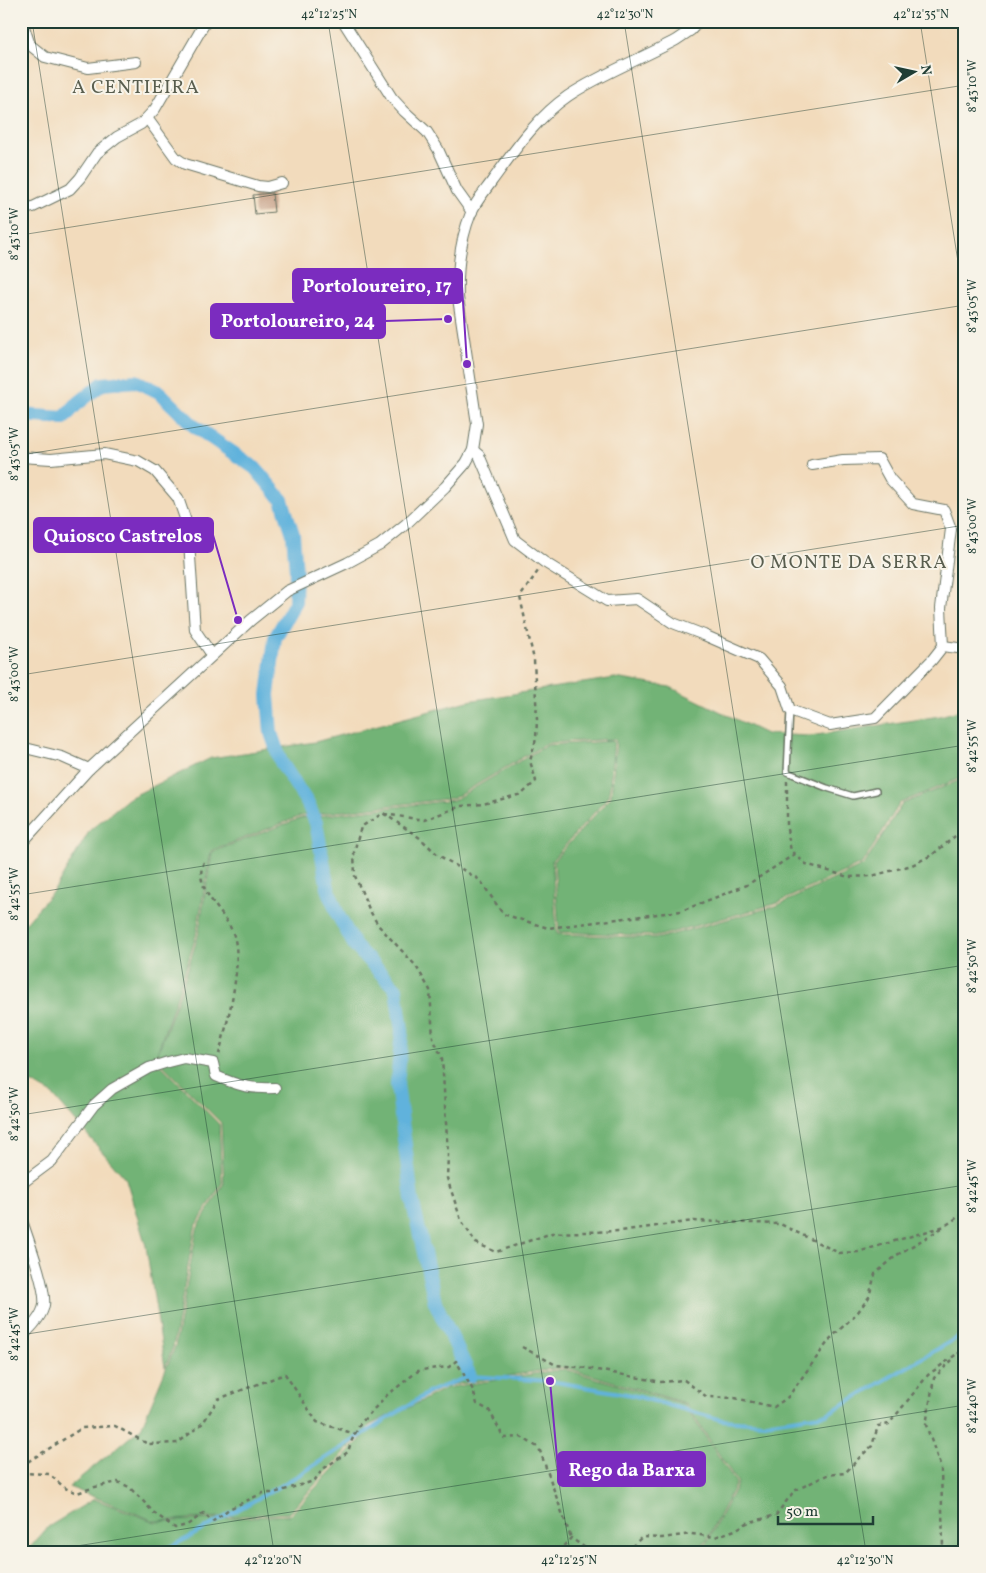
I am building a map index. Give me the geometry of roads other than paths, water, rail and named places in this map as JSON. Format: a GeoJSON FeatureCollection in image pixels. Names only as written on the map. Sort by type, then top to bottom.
{"type":"FeatureCollection","features":[{"type":"Feature","properties":{"kind":"street"},"geometry":{"type":"LineString","coordinates":[[22,21],[30,45],[45,57],[88,68],[136,62]]}},
{"type":"Feature","properties":{"kind":"street"},"geometry":{"type":"LineString","coordinates":[[21,210],[33,207],[70,189],[80,178],[97,152],[117,136],[141,124],[155,109],[206,21]]}},
{"type":"Feature","properties":{"kind":"street"},"geometry":{"type":"LineString","coordinates":[[343,21],[392,98],[427,132],[438,149],[457,191],[472,212]]}},
{"type":"Feature","properties":{"kind":"street"},"geometry":{"type":"LineString","coordinates":[[21,844],[89,770],[251,620],[287,591],[347,563],[380,545],[406,524],[445,487],[466,463],[473,450],[477,424],[457,284],[462,240],[472,212],[501,168],[527,135],[557,104],[584,86],[676,40],[699,21]]}},
{"type":"Feature","properties":{"kind":"street"},"geometry":{"type":"LineString","coordinates":[[146,118],[176,158],[185,164],[258,186],[268,187],[282,183]]}},
{"type":"Feature","properties":{"kind":"street"},"geometry":{"type":"LineString","coordinates":[[473,450],[479,455],[515,540],[544,562],[607,601],[637,599],[673,623],[758,659],[782,686],[790,710],[830,725],[875,718],[943,646],[941,608],[951,529],[944,510],[913,504],[890,479],[879,459],[844,460],[812,466]]}},
{"type":"Feature","properties":{"kind":"street"},"geometry":{"type":"LineString","coordinates":[[21,457],[51,459],[104,454],[138,461],[155,471],[178,498],[188,527],[196,630],[212,655]]}},
{"type":"Feature","properties":{"kind":"street"},"geometry":{"type":"LineString","coordinates":[[943,646],[965,649]]}},
{"type":"Feature","properties":{"kind":"street"},"geometry":{"type":"LineString","coordinates":[[21,747],[62,757],[89,770]]}},
{"type":"Feature","properties":{"kind":"street"},"geometry":{"type":"LineString","coordinates":[[21,1184],[52,1161],[94,1105],[112,1089],[149,1068],[184,1058],[213,1063],[216,1076],[236,1085],[255,1088],[275,1088]]}},
{"type":"Feature","properties":{"kind":"street"},"geometry":{"type":"LineString","coordinates":[[21,1218],[33,1254],[43,1292],[44,1305],[41,1314],[21,1337]]}},
{"type":"Feature","properties":{"kind":"lane"},"geometry":{"type":"LineString","coordinates":[[790,710],[788,772],[827,788],[853,796],[876,791]]}},
{"type":"Feature","properties":{"kind":"waterway"},"geometry":{"type":"LineString","coordinates":[[21,415],[64,418],[76,405],[102,384],[136,381],[159,392],[194,426],[255,468],[282,500],[293,534],[296,571],[295,603],[275,638],[268,695],[271,733],[281,762],[308,804],[316,823],[328,888],[338,915],[355,946],[396,989],[402,1031],[397,1084],[412,1199],[435,1302],[470,1376]]}},
{"type":"Feature","properties":{"kind":"waterway"},"geometry":{"type":"LineString","coordinates":[[159,1552],[188,1538],[299,1475],[431,1391],[470,1376],[550,1381],[632,1395],[722,1420],[764,1423],[827,1414],[965,1333]]}},
{"type":"Feature","properties":{"kind":"place","name":"Portoloureiro, 24"},"geometry":{"type":"Point","coordinates":[448,319]}},
{"type":"Feature","properties":{"kind":"place","name":"Portoloureiro, 17"},"geometry":{"type":"Point","coordinates":[467,364]}},
{"type":"Feature","properties":{"kind":"place","name":"Quiosco Castrelos"},"geometry":{"type":"Point","coordinates":[238,620]}},
{"type":"Feature","properties":{"kind":"place","name":"Rego da Barxa"},"geometry":{"type":"Point","coordinates":[550,1381]}},
{"type":"Feature","properties":{"kind":"district","name":"A CENTIEIRA"},"geometry":{"type":"Point","coordinates":[136,86]}},
{"type":"Feature","properties":{"kind":"district","name":"O MONTE DA SERRA"},"geometry":{"type":"Point","coordinates":[849,561]}}]}
